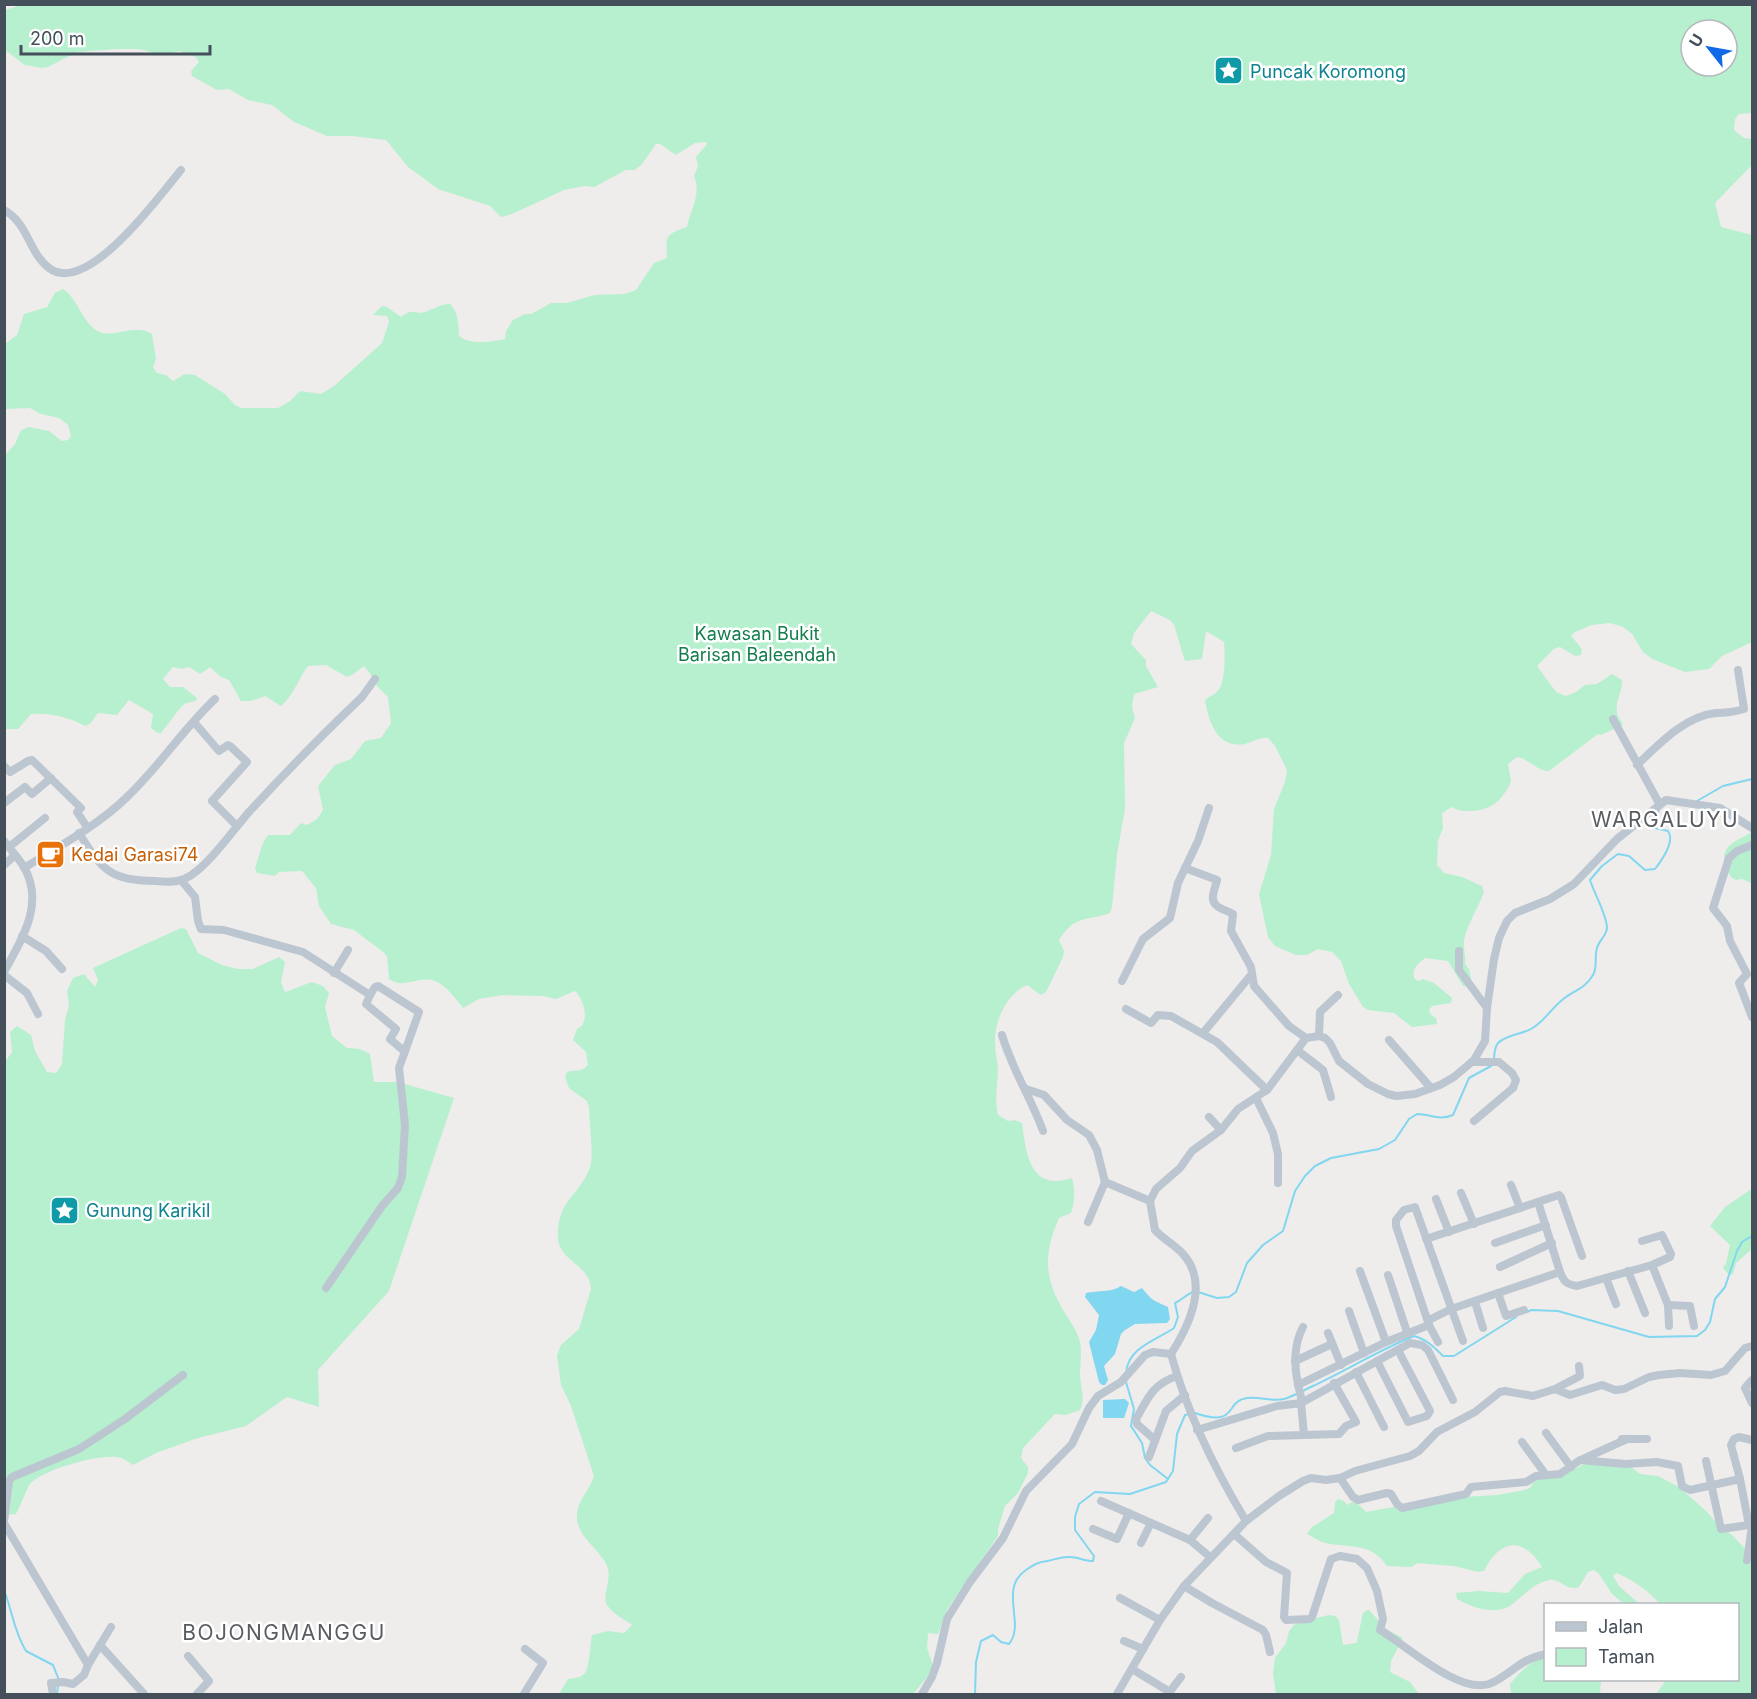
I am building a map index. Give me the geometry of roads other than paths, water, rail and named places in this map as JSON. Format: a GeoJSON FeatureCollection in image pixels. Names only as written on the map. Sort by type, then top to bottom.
{"type":"FeatureCollection","features":[{"type":"Feature","properties":{"kind":"street"},"geometry":{"type":"LineString","coordinates":[[4,210],[19,222],[46,266],[56,271],[71,272],[99,260],[124,238],[181,170]]}},
{"type":"Feature","properties":{"kind":"street"},"geometry":{"type":"LineString","coordinates":[[1637,765],[1662,741],[1688,723],[1717,713],[1724,714],[1744,709],[1738,670]]}},
{"type":"Feature","properties":{"kind":"street"},"geometry":{"type":"LineString","coordinates":[[4,766],[10,772],[32,760],[81,808],[77,812],[94,857],[112,874],[142,881],[181,880],[189,877],[201,867],[237,826],[362,697],[375,679]]}},
{"type":"Feature","properties":{"kind":"street"},"geometry":{"type":"LineString","coordinates":[[24,868],[83,830],[125,799],[215,699]]}},
{"type":"Feature","properties":{"kind":"street"},"geometry":{"type":"LineString","coordinates":[[1613,719],[1660,805]]}},
{"type":"Feature","properties":{"kind":"street"},"geometry":{"type":"LineString","coordinates":[[194,722],[219,751],[228,745],[247,762],[212,801],[237,826]]}},
{"type":"Feature","properties":{"kind":"street"},"geometry":{"type":"LineString","coordinates":[[4,803],[25,787],[32,794],[51,778]]}},
{"type":"Feature","properties":{"kind":"street"},"geometry":{"type":"LineString","coordinates":[[1185,868],[1217,880],[1213,896],[1214,902],[1218,907],[1233,914],[1231,931],[1251,967],[1254,986],[1276,1013],[1306,1038],[1319,1036],[1330,1043],[1339,1061],[1382,1092],[1406,1096],[1454,1077],[1472,1062],[1485,1041],[1487,1008],[1499,938],[1507,921],[1515,913],[1550,898],[1574,884],[1617,839],[1666,800],[1720,808],[1752,828]]}},
{"type":"Feature","properties":{"kind":"street"},"geometry":{"type":"LineString","coordinates":[[1122,981],[1143,939],[1170,918],[1176,886],[1198,841],[1209,808]]}},
{"type":"Feature","properties":{"kind":"street"},"geometry":{"type":"LineString","coordinates":[[38,1014],[27,993],[4,973],[8,956],[22,936],[33,909],[34,896],[24,868],[7,844],[45,818]]}},
{"type":"Feature","properties":{"kind":"street"},"geometry":{"type":"LineString","coordinates":[[1752,844],[1737,851],[1729,858],[1713,908],[1727,926],[1730,941],[1747,974],[1738,983],[1752,1017]]}},
{"type":"Feature","properties":{"kind":"street"},"geometry":{"type":"LineString","coordinates":[[4,865],[15,855]]}},
{"type":"Feature","properties":{"kind":"street"},"geometry":{"type":"LineString","coordinates":[[181,880],[195,897],[201,929],[224,930],[303,952],[370,995]]}},
{"type":"Feature","properties":{"kind":"street"},"geometry":{"type":"LineString","coordinates":[[22,936],[46,951],[62,969]]}},
{"type":"Feature","properties":{"kind":"street"},"geometry":{"type":"LineString","coordinates":[[334,972],[348,950]]}},
{"type":"Feature","properties":{"kind":"street"},"geometry":{"type":"LineString","coordinates":[[1460,951],[1459,970],[1487,1008]]}},
{"type":"Feature","properties":{"kind":"street"},"geometry":{"type":"LineString","coordinates":[[1203,1033],[1251,975]]}},
{"type":"Feature","properties":{"kind":"street"},"geometry":{"type":"LineString","coordinates":[[326,1287],[382,1206],[398,1188],[402,1178],[405,1125],[399,1068],[419,1012],[378,986],[375,987],[366,1004],[396,1029],[390,1039],[404,1051]]}},
{"type":"Feature","properties":{"kind":"street"},"geometry":{"type":"LineString","coordinates":[[1319,1036],[1320,1012],[1338,995]]}},
{"type":"Feature","properties":{"kind":"street"},"geometry":{"type":"LineString","coordinates":[[1126,1009],[1151,1023],[1158,1015],[1171,1016],[1203,1033],[1217,1042],[1267,1090]]}},
{"type":"Feature","properties":{"kind":"street"},"geometry":{"type":"LineString","coordinates":[[1002,1035],[1043,1131]]}},
{"type":"Feature","properties":{"kind":"street"},"geometry":{"type":"LineString","coordinates":[[1246,1521],[1197,1430],[1177,1376],[1171,1354],[1186,1329],[1196,1295],[1196,1285],[1193,1271],[1183,1254],[1155,1230],[1150,1201],[1156,1188],[1180,1168],[1192,1151],[1221,1130],[1238,1109],[1267,1090],[1306,1038]]}},
{"type":"Feature","properties":{"kind":"street"},"geometry":{"type":"LineString","coordinates":[[1389,1040],[1431,1088]]}},
{"type":"Feature","properties":{"kind":"street"},"geometry":{"type":"LineString","coordinates":[[1297,1050],[1323,1070],[1331,1097]]}},
{"type":"Feature","properties":{"kind":"street"},"geometry":{"type":"LineString","coordinates":[[1472,1062],[1501,1063],[1516,1080],[1515,1085],[1474,1121]]}},
{"type":"Feature","properties":{"kind":"street"},"geometry":{"type":"LineString","coordinates":[[1026,1089],[1044,1095],[1068,1120],[1089,1136],[1096,1150],[1105,1182],[1088,1222]]}},
{"type":"Feature","properties":{"kind":"street"},"geometry":{"type":"LineString","coordinates":[[1256,1098],[1274,1132],[1278,1154],[1278,1183]]}},
{"type":"Feature","properties":{"kind":"street"},"geometry":{"type":"LineString","coordinates":[[1209,1117],[1221,1130]]}},
{"type":"Feature","properties":{"kind":"street"},"geometry":{"type":"LineString","coordinates":[[1105,1182],[1150,1201]]}},
{"type":"Feature","properties":{"kind":"street"},"geometry":{"type":"LineString","coordinates":[[1511,1185],[1520,1208]]}},
{"type":"Feature","properties":{"kind":"street"},"geometry":{"type":"LineString","coordinates":[[1461,1193],[1474,1224]]}},
{"type":"Feature","properties":{"kind":"street"},"geometry":{"type":"LineString","coordinates":[[1426,1239],[1557,1195],[1561,1197],[1582,1256]]}},
{"type":"Feature","properties":{"kind":"street"},"geometry":{"type":"LineString","coordinates":[[1436,1199],[1449,1232]]}},
{"type":"Feature","properties":{"kind":"street"},"geometry":{"type":"LineString","coordinates":[[1538,1202],[1560,1272],[1564,1282],[1569,1285],[1577,1286],[1652,1265],[1667,1260],[1671,1254],[1664,1236],[1660,1235],[1642,1241]]}},
{"type":"Feature","properties":{"kind":"street"},"geometry":{"type":"LineString","coordinates":[[1438,1342],[1395,1226],[1396,1220],[1404,1210],[1415,1207],[1463,1341]]}},
{"type":"Feature","properties":{"kind":"street"},"geometry":{"type":"LineString","coordinates":[[1495,1243],[1546,1225]]}},
{"type":"Feature","properties":{"kind":"street"},"geometry":{"type":"LineString","coordinates":[[1500,1267],[1552,1243]]}},
{"type":"Feature","properties":{"kind":"street"},"geometry":{"type":"LineString","coordinates":[[1652,1265],[1668,1305],[1669,1326]]}},
{"type":"Feature","properties":{"kind":"street"},"geometry":{"type":"LineString","coordinates":[[1360,1271],[1386,1342]]}},
{"type":"Feature","properties":{"kind":"street"},"geometry":{"type":"LineString","coordinates":[[1628,1271],[1645,1313]]}},
{"type":"Feature","properties":{"kind":"street"},"geometry":{"type":"LineString","coordinates":[[1197,1430],[1277,1406],[1341,1365],[1451,1309],[1560,1272]]}},
{"type":"Feature","properties":{"kind":"street"},"geometry":{"type":"LineString","coordinates":[[1388,1275],[1407,1332]]}},
{"type":"Feature","properties":{"kind":"street"},"geometry":{"type":"LineString","coordinates":[[1606,1278],[1616,1304]]}},
{"type":"Feature","properties":{"kind":"street"},"geometry":{"type":"LineString","coordinates":[[1498,1293],[1506,1316],[1524,1310]]}},
{"type":"Feature","properties":{"kind":"street"},"geometry":{"type":"LineString","coordinates":[[1475,1302],[1483,1328]]}},
{"type":"Feature","properties":{"kind":"street"},"geometry":{"type":"LineString","coordinates":[[1668,1305],[1690,1306],[1694,1326]]}},
{"type":"Feature","properties":{"kind":"street"},"geometry":{"type":"LineString","coordinates":[[1349,1311],[1364,1353]]}},
{"type":"Feature","properties":{"kind":"street"},"geometry":{"type":"LineString","coordinates":[[1303,1327],[1297,1337],[1295,1361],[1304,1435]]}},
{"type":"Feature","properties":{"kind":"street"},"geometry":{"type":"LineString","coordinates":[[1328,1333],[1341,1365]]}},
{"type":"Feature","properties":{"kind":"street"},"geometry":{"type":"LineString","coordinates":[[1300,1392],[1334,1383],[1415,1342],[1428,1350],[1453,1400]]}},
{"type":"Feature","properties":{"kind":"street"},"geometry":{"type":"LineString","coordinates":[[1295,1361],[1332,1344]]}},
{"type":"Feature","properties":{"kind":"street"},"geometry":{"type":"LineString","coordinates":[[1556,1389],[1570,1395],[1605,1384],[1618,1390],[1659,1375],[1721,1373],[1745,1348],[1752,1346]]}},
{"type":"Feature","properties":{"kind":"street"},"geometry":{"type":"LineString","coordinates":[[1377,1361],[1408,1422],[1426,1416],[1430,1411],[1398,1350]]}},
{"type":"Feature","properties":{"kind":"street"},"geometry":{"type":"LineString","coordinates":[[922,1695],[937,1663],[947,1619],[970,1582],[1003,1538],[1026,1491],[1072,1444],[1089,1408],[1098,1396],[1125,1378],[1144,1355],[1153,1352],[1171,1354]]}},
{"type":"Feature","properties":{"kind":"street"},"geometry":{"type":"LineString","coordinates":[[1118,1695],[1160,1620],[1184,1586],[1246,1521],[1279,1496],[1311,1478],[1326,1480],[1340,1478],[1355,1471],[1410,1456],[1419,1451],[1437,1432],[1475,1412],[1500,1392],[1533,1396],[1556,1389],[1582,1374],[1579,1366]]}},
{"type":"Feature","properties":{"kind":"street"},"geometry":{"type":"LineString","coordinates":[[1356,1371],[1384,1427]]}},
{"type":"Feature","properties":{"kind":"street"},"geometry":{"type":"LineString","coordinates":[[88,1665],[4,1522],[9,1481],[12,1477],[78,1449],[125,1419],[183,1375]]}},
{"type":"Feature","properties":{"kind":"street"},"geometry":{"type":"LineString","coordinates":[[1155,1440],[1137,1424],[1137,1419],[1156,1386],[1177,1376]]}},
{"type":"Feature","properties":{"kind":"street"},"geometry":{"type":"LineString","coordinates":[[1752,1380],[1745,1388],[1752,1403]]}},
{"type":"Feature","properties":{"kind":"street"},"geometry":{"type":"LineString","coordinates":[[1236,1448],[1268,1436],[1338,1434],[1346,1426],[1356,1422],[1334,1383]]}},
{"type":"Feature","properties":{"kind":"street"},"geometry":{"type":"LineString","coordinates":[[1149,1457],[1166,1411],[1185,1395]]}},
{"type":"Feature","properties":{"kind":"street"},"geometry":{"type":"LineString","coordinates":[[1545,1433],[1571,1467]]}},
{"type":"Feature","properties":{"kind":"street"},"geometry":{"type":"LineString","coordinates":[[1728,1433],[1752,1440]]}},
{"type":"Feature","properties":{"kind":"street"},"geometry":{"type":"LineString","coordinates":[[1739,1437],[1734,1439],[1731,1445],[1751,1522],[1748,1560]]}},
{"type":"Feature","properties":{"kind":"street"},"geometry":{"type":"LineString","coordinates":[[1613,1439],[1647,1439]]}},
{"type":"Feature","properties":{"kind":"street"},"geometry":{"type":"LineString","coordinates":[[1340,1478],[1353,1497],[1358,1500],[1387,1493],[1391,1494],[1402,1508],[1466,1494],[1471,1486],[1526,1482],[1536,1476],[1560,1474],[1580,1460],[1627,1439]]}},
{"type":"Feature","properties":{"kind":"street"},"geometry":{"type":"LineString","coordinates":[[1522,1442],[1545,1475]]}},
{"type":"Feature","properties":{"kind":"street"},"geometry":{"type":"LineString","coordinates":[[1580,1460],[1626,1464],[1657,1462],[1676,1464],[1679,1467],[1682,1486],[1686,1489],[1711,1487],[1740,1479]]}},
{"type":"Feature","properties":{"kind":"street"},"geometry":{"type":"LineString","coordinates":[[1706,1461],[1721,1529],[1751,1522]]}},
{"type":"Feature","properties":{"kind":"street"},"geometry":{"type":"LineString","coordinates":[[1101,1501],[1190,1540],[1210,1557]]}},
{"type":"Feature","properties":{"kind":"street"},"geometry":{"type":"LineString","coordinates":[[1093,1529],[1117,1539],[1129,1513]]}},
{"type":"Feature","properties":{"kind":"street"},"geometry":{"type":"LineString","coordinates":[[1190,1540],[1208,1518]]}},
{"type":"Feature","properties":{"kind":"street"},"geometry":{"type":"LineString","coordinates":[[1141,1543],[1151,1523]]}},
{"type":"Feature","properties":{"kind":"street"},"geometry":{"type":"LineString","coordinates":[[1233,1534],[1266,1562],[1287,1573],[1284,1617],[1287,1620],[1312,1617],[1331,1559],[1340,1556],[1357,1558],[1367,1568],[1377,1591],[1383,1619],[1380,1630],[1400,1642],[1427,1664],[1457,1680],[1471,1686],[1484,1685],[1500,1678],[1526,1660],[1544,1654]]}},
{"type":"Feature","properties":{"kind":"street"},"geometry":{"type":"LineString","coordinates":[[1184,1586],[1263,1630],[1270,1652]]}},
{"type":"Feature","properties":{"kind":"street"},"geometry":{"type":"LineString","coordinates":[[1120,1598],[1160,1620]]}},
{"type":"Feature","properties":{"kind":"street"},"geometry":{"type":"LineString","coordinates":[[53,1695],[50,1685],[52,1682],[76,1682],[84,1675],[111,1627]]}},
{"type":"Feature","properties":{"kind":"street"},"geometry":{"type":"LineString","coordinates":[[1124,1641],[1143,1649]]}},
{"type":"Feature","properties":{"kind":"street"},"geometry":{"type":"LineString","coordinates":[[100,1645],[144,1695]]}},
{"type":"Feature","properties":{"kind":"street"},"geometry":{"type":"LineString","coordinates":[[524,1695],[543,1663],[525,1649]]}},
{"type":"Feature","properties":{"kind":"street"},"geometry":{"type":"LineString","coordinates":[[188,1656],[209,1682],[197,1695]]}},
{"type":"Feature","properties":{"kind":"street"},"geometry":{"type":"LineString","coordinates":[[1132,1669],[1169,1693],[1180,1677]]}},
{"type":"Feature","properties":{"kind":"street"},"geometry":{"type":"LineString","coordinates":[[66,1683],[67,1694]]}},
{"type":"Feature","properties":{"kind":"water"},"geometry":{"type":"Polygon","coordinates":[[[1121,1286],[1134,1292],[1142,1288],[1148,1296],[1168,1307],[1170,1319],[1167,1323],[1135,1324],[1125,1330],[1121,1334],[1115,1354],[1104,1366],[1108,1380],[1105,1385],[1102,1385],[1099,1382],[1089,1342],[1096,1330],[1099,1315],[1085,1297],[1086,1293],[1121,1286]]]}},
{"type":"Feature","properties":{"kind":"water"},"geometry":{"type":"Polygon","coordinates":[[[1125,1399],[1129,1403],[1124,1418],[1103,1418],[1103,1400],[1125,1399]]]}},
{"type":"Feature","properties":{"kind":"waterway"},"geometry":{"type":"LineString","coordinates":[[1697,801],[1723,786],[1752,779]]}},
{"type":"Feature","properties":{"kind":"waterway"},"geometry":{"type":"LineString","coordinates":[[1494,1061],[1496,1047],[1501,1040],[1536,1026],[1561,1001],[1590,980],[1595,968],[1597,948],[1607,928],[1603,911],[1590,880],[1602,866],[1618,854],[1629,856],[1645,870],[1655,869],[1667,850],[1670,840],[1668,831],[1655,828],[1652,824],[1659,810]]}},
{"type":"Feature","properties":{"kind":"waterway"},"geometry":{"type":"LineString","coordinates":[[1198,1292],[1217,1298],[1229,1297],[1236,1292],[1247,1263],[1263,1245],[1283,1231],[1295,1191],[1315,1166],[1331,1158],[1379,1149],[1395,1140],[1409,1119],[1417,1114],[1439,1117],[1453,1115],[1469,1078],[1491,1066]]}},
{"type":"Feature","properties":{"kind":"waterway"},"geometry":{"type":"LineString","coordinates":[[1527,1312],[1531,1310],[1558,1311],[1649,1337],[1697,1336],[1710,1322],[1715,1299],[1725,1287],[1737,1251],[1742,1242],[1752,1236]]}},
{"type":"Feature","properties":{"kind":"waterway"},"geometry":{"type":"LineString","coordinates":[[1126,1373],[1128,1364],[1138,1350],[1174,1328],[1178,1317],[1175,1303],[1193,1292]]}},
{"type":"Feature","properties":{"kind":"waterway"},"geometry":{"type":"LineString","coordinates":[[1195,1413],[1209,1417],[1225,1416],[1240,1400],[1288,1398],[1414,1336],[1426,1341],[1443,1356],[1454,1356],[1516,1317]]}},
{"type":"Feature","properties":{"kind":"waterway"},"geometry":{"type":"LineString","coordinates":[[1126,1382],[1134,1409],[1131,1426],[1142,1443],[1145,1458],[1168,1479]]}},
{"type":"Feature","properties":{"kind":"waterway"},"geometry":{"type":"LineString","coordinates":[[975,1694],[976,1662],[981,1641],[993,1635],[1001,1642],[1009,1644],[1013,1636],[1015,1627],[1013,1596],[1018,1578],[1026,1570],[1044,1561],[1067,1557],[1093,1561],[1094,1556],[1075,1530],[1075,1517],[1079,1504],[1095,1492],[1130,1494],[1166,1482],[1173,1471],[1177,1434],[1185,1415],[1189,1414]]}},
{"type":"Feature","properties":{"kind":"waterway"},"geometry":{"type":"LineString","coordinates":[[4,1590],[26,1651],[53,1665],[59,1680]]}},
{"type":"Feature","properties":{"kind":"waterway"},"geometry":{"type":"LineString","coordinates":[[57,1694],[58,1685]]}},
{"type":"Feature","properties":{"kind":"place","name":"Puncak Koromong"},"geometry":{"type":"Point","coordinates":[1229,71]}},
{"type":"Feature","properties":{"kind":"place","name":"Kedai Garasi74"},"geometry":{"type":"Point","coordinates":[50,854]}},
{"type":"Feature","properties":{"kind":"place","name":"Gunung Karikil"},"geometry":{"type":"Point","coordinates":[65,1210]}},
{"type":"Feature","properties":{"kind":"district","name":"WARGALUYU"},"geometry":{"type":"Point","coordinates":[1665,819]}},
{"type":"Feature","properties":{"kind":"district","name":"BOJONGMANGGU"},"geometry":{"type":"Point","coordinates":[284,1632]}},
{"type":"Feature","properties":{"kind":"park label","name":"Kawasan Bukit Barisan Baleendah"},"geometry":{"type":"Point","coordinates":[757,643]}}]}
